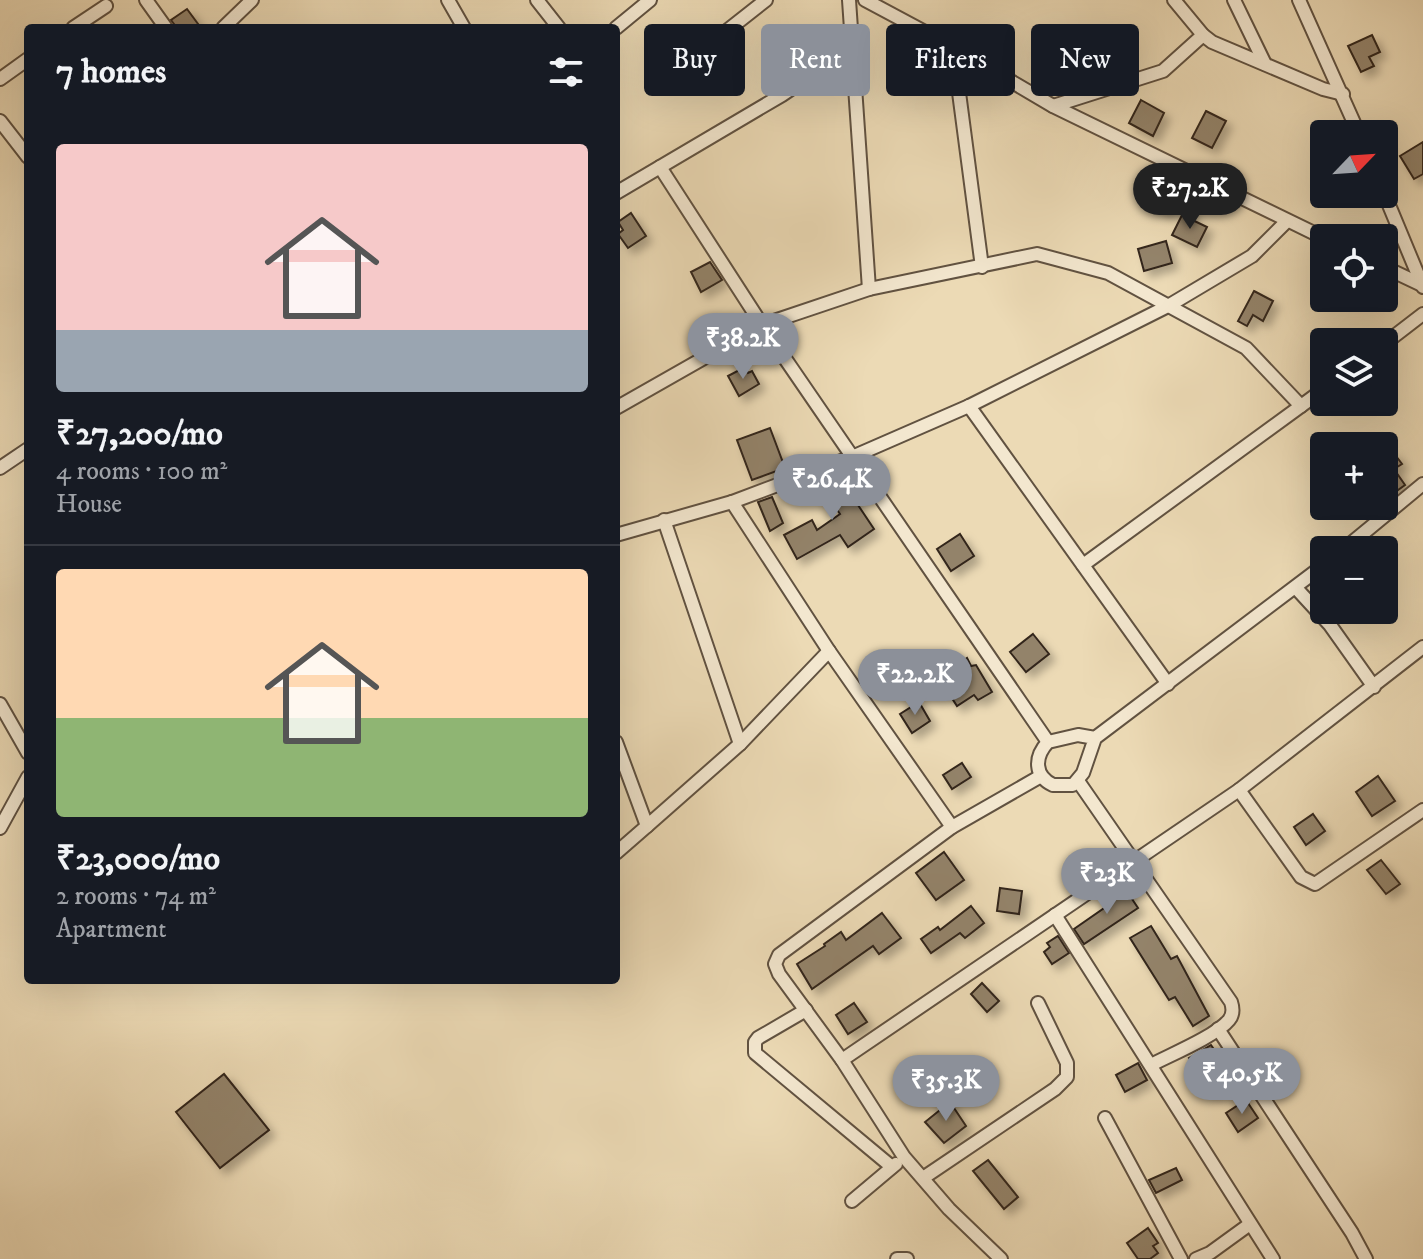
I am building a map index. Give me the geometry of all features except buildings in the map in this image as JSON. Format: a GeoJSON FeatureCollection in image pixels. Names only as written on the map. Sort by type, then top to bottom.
{"type":"FeatureCollection","features":[{"type":"Feature","properties":{"kind":"street"},"geometry":{"type":"LineString","coordinates":[[146,0],[163,24]]}},
{"type":"Feature","properties":{"kind":"street"},"geometry":{"type":"LineString","coordinates":[[227,24],[252,0]]}},
{"type":"Feature","properties":{"kind":"street"},"geometry":{"type":"LineString","coordinates":[[448,0],[462,24]]}},
{"type":"Feature","properties":{"kind":"street"},"geometry":{"type":"LineString","coordinates":[[537,0],[556,24]]}},
{"type":"Feature","properties":{"kind":"street"},"geometry":{"type":"LineString","coordinates":[[620,25],[650,0]]}},
{"type":"Feature","properties":{"kind":"street"},"geometry":{"type":"LineString","coordinates":[[736,24],[766,0]]}},
{"type":"Feature","properties":{"kind":"street"},"geometry":{"type":"LineString","coordinates":[[849,0],[851,24]]}},
{"type":"Feature","properties":{"kind":"street"},"geometry":{"type":"LineString","coordinates":[[865,0],[910,24]]}},
{"type":"Feature","properties":{"kind":"street"},"geometry":{"type":"LineString","coordinates":[[1174,0],[1203,35],[1323,89],[1343,94]]}},
{"type":"Feature","properties":{"kind":"street"},"geometry":{"type":"LineString","coordinates":[[1234,0],[1265,64]]}},
{"type":"Feature","properties":{"kind":"street"},"geometry":{"type":"LineString","coordinates":[[1299,0],[1353,120]]}},
{"type":"Feature","properties":{"kind":"street"},"geometry":{"type":"LineString","coordinates":[[79,24],[106,6]]}},
{"type":"Feature","properties":{"kind":"street"},"geometry":{"type":"LineString","coordinates":[[1053,106],[1163,71],[1203,35]]}},
{"type":"Feature","properties":{"kind":"street"},"geometry":{"type":"LineString","coordinates":[[0,79],[24,62]]}},
{"type":"Feature","properties":{"kind":"street"},"geometry":{"type":"LineString","coordinates":[[1015,84],[1053,106],[1310,232]]}},
{"type":"Feature","properties":{"kind":"street"},"geometry":{"type":"LineString","coordinates":[[620,191],[780,96]]}},
{"type":"Feature","properties":{"kind":"street"},"geometry":{"type":"LineString","coordinates":[[856,96],[869,289]]}},
{"type":"Feature","properties":{"kind":"street"},"geometry":{"type":"LineString","coordinates":[[959,96],[982,267]]}},
{"type":"Feature","properties":{"kind":"street"},"geometry":{"type":"LineString","coordinates":[[0,121],[24,152]]}},
{"type":"Feature","properties":{"kind":"street"},"geometry":{"type":"LineString","coordinates":[[660,167],[762,325],[1048,742]]}},
{"type":"Feature","properties":{"kind":"street"},"geometry":{"type":"LineString","coordinates":[[1390,208],[1423,286]]}},
{"type":"Feature","properties":{"kind":"street"},"geometry":{"type":"LineString","coordinates":[[620,534],[732,502],[852,457],[969,406],[1168,306],[1252,256],[1287,221]]}},
{"type":"Feature","properties":{"kind":"street"},"geometry":{"type":"LineString","coordinates":[[620,406],[762,325],[869,289],[1037,254],[1108,273],[1246,348],[1301,406]]}},
{"type":"Feature","properties":{"kind":"street"},"geometry":{"type":"LineString","coordinates":[[1398,274],[1423,286]]}},
{"type":"Feature","properties":{"kind":"street"},"geometry":{"type":"LineString","coordinates":[[1398,333],[1423,314]]}},
{"type":"Feature","properties":{"kind":"street"},"geometry":{"type":"LineString","coordinates":[[1083,565],[1310,399]]}},
{"type":"Feature","properties":{"kind":"street"},"geometry":{"type":"LineString","coordinates":[[969,406],[1168,684]]}},
{"type":"Feature","properties":{"kind":"street"},"geometry":{"type":"LineString","coordinates":[[0,468],[24,452]]}},
{"type":"Feature","properties":{"kind":"street"},"geometry":{"type":"LineString","coordinates":[[1360,536],[1423,484]]}},
{"type":"Feature","properties":{"kind":"street"},"geometry":{"type":"LineString","coordinates":[[732,502],[829,651],[952,827]]}},
{"type":"Feature","properties":{"kind":"street"},"geometry":{"type":"LineString","coordinates":[[664,520],[740,744]]}},
{"type":"Feature","properties":{"kind":"street"},"geometry":{"type":"LineString","coordinates":[[1095,738],[1078,735],[1048,742],[1038,756],[1041,776],[1061,787],[1073,785],[1091,754],[1095,738],[1310,576]]}},
{"type":"Feature","properties":{"kind":"street"},"geometry":{"type":"LineString","coordinates":[[1296,588],[1330,625],[1374,687]]}},
{"type":"Feature","properties":{"kind":"street"},"geometry":{"type":"LineString","coordinates":[[842,1060],[1239,790],[1423,647]]}},
{"type":"Feature","properties":{"kind":"street"},"geometry":{"type":"LineString","coordinates":[[620,850],[740,744],[829,651]]}},
{"type":"Feature","properties":{"kind":"street"},"geometry":{"type":"LineString","coordinates":[[0,704],[24,746]]}},
{"type":"Feature","properties":{"kind":"street"},"geometry":{"type":"LineString","coordinates":[[620,753],[647,826]]}},
{"type":"Feature","properties":{"kind":"street"},"geometry":{"type":"LineString","coordinates":[[1001,1259],[949,1209],[904,1157],[775,964],[779,955],[952,827],[1041,776]]}},
{"type":"Feature","properties":{"kind":"street"},"geometry":{"type":"LineString","coordinates":[[1078,781],[1231,1002],[1231,1019],[1151,1065]]}},
{"type":"Feature","properties":{"kind":"street"},"geometry":{"type":"LineString","coordinates":[[0,828],[24,784]]}},
{"type":"Feature","properties":{"kind":"street"},"geometry":{"type":"LineString","coordinates":[[1239,790],[1301,877],[1315,884],[1423,810]]}},
{"type":"Feature","properties":{"kind":"street"},"geometry":{"type":"LineString","coordinates":[[1055,915],[1273,1259]]}},
{"type":"Feature","properties":{"kind":"street"},"geometry":{"type":"LineString","coordinates":[[923,1178],[1055,1089],[1067,1077],[1067,1063],[1038,1003]]}},
{"type":"Feature","properties":{"kind":"street"},"geometry":{"type":"LineString","coordinates":[[806,1010],[758,1038],[755,1053],[892,1167]]}},
{"type":"Feature","properties":{"kind":"street"},"geometry":{"type":"LineString","coordinates":[[1218,1029],[1366,1259]]}},
{"type":"Feature","properties":{"kind":"street"},"geometry":{"type":"LineString","coordinates":[[1105,1118],[1181,1259]]}},
{"type":"Feature","properties":{"kind":"street"},"geometry":{"type":"LineString","coordinates":[[852,1201],[904,1157]]}},
{"type":"Feature","properties":{"kind":"street"},"geometry":{"type":"LineString","coordinates":[[1196,1259],[1210,1253],[1250,1224]]}},
{"type":"Feature","properties":{"kind":"street"},"geometry":{"type":"LineString","coordinates":[[897,1259],[907,1259]]}}]}
